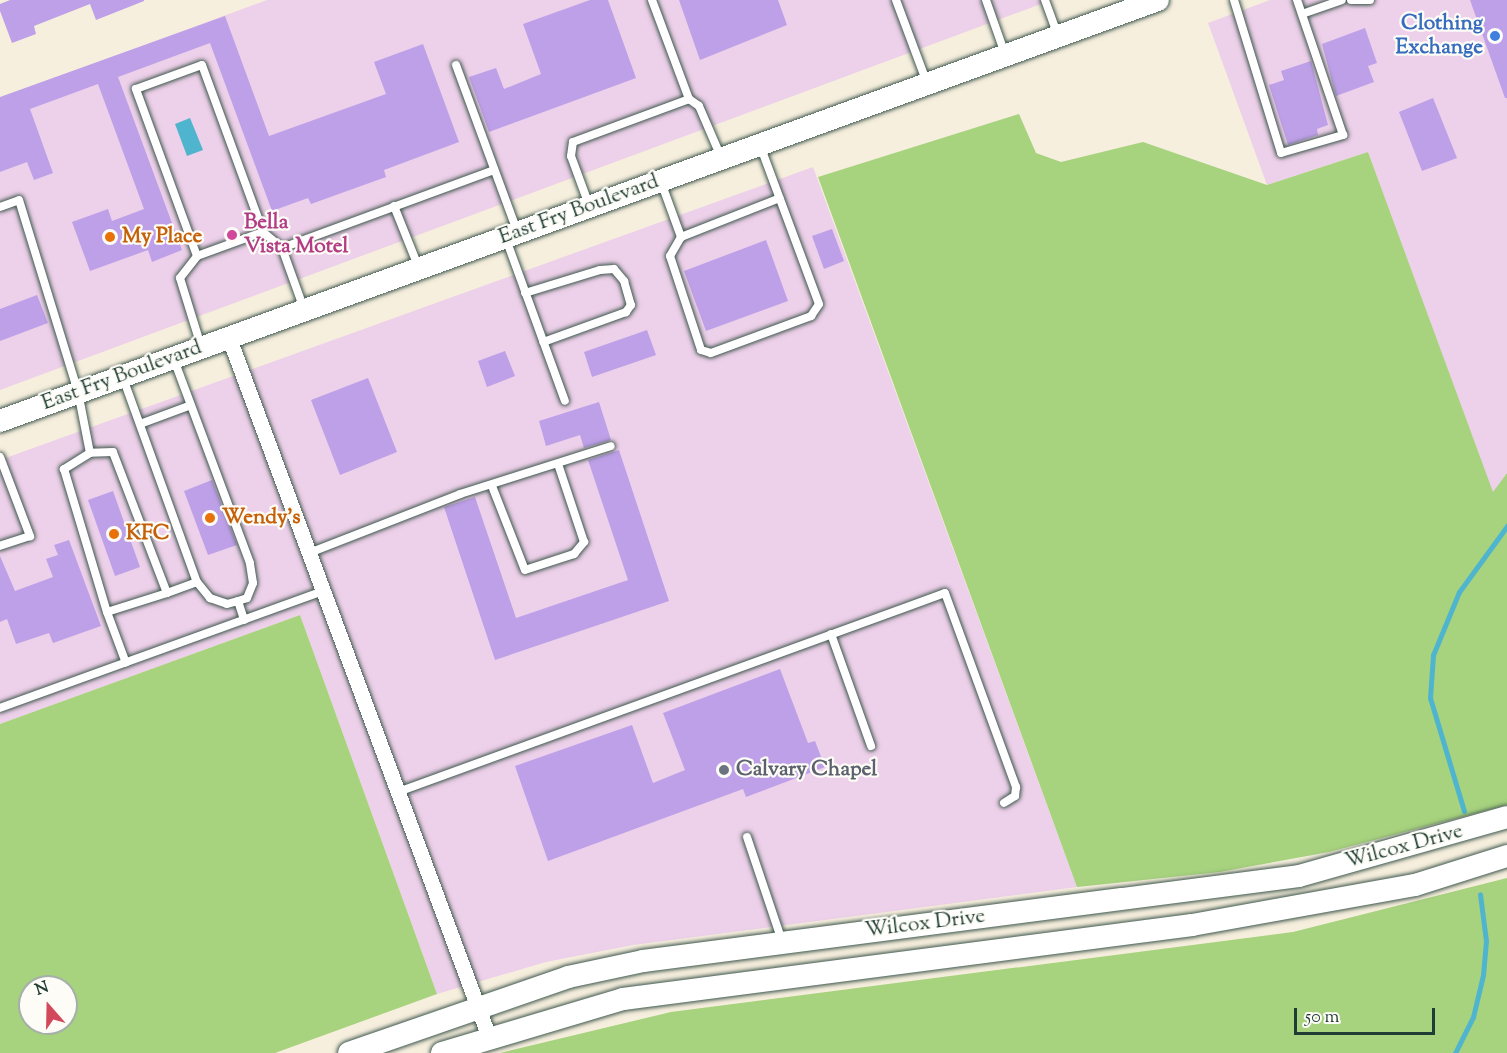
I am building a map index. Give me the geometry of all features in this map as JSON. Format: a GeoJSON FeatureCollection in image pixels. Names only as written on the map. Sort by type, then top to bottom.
{"type":"FeatureCollection","features":[{"type":"Feature","properties":{"kind":"street","name":"East Fry Boulevard"},"geometry":{"type":"LineString","coordinates":[[0,421],[1158,0]]}},
{"type":"Feature","properties":{"kind":"street"},"geometry":{"type":"LineString","coordinates":[[229,338],[478,1006],[481,1044]]}},
{"type":"Feature","properties":{"kind":"street","name":"Wilcox Drive"},"geometry":{"type":"LineString","coordinates":[[349,1053],[478,1006],[643,961],[1299,876],[1507,817]]}},
{"type":"Feature","properties":{"kind":"street","name":"Wilcox Drive"},"geometry":{"type":"LineString","coordinates":[[442,1053],[481,1044],[622,999],[1192,926],[1415,885],[1507,856]]}},
{"type":"Feature","properties":{"kind":"lane"},"geometry":{"type":"LineString","coordinates":[[652,0],[689,99],[699,106],[722,159]]}},
{"type":"Feature","properties":{"kind":"lane"},"geometry":{"type":"LineString","coordinates":[[896,0],[928,84]]}},
{"type":"Feature","properties":{"kind":"lane"},"geometry":{"type":"LineString","coordinates":[[986,0],[1006,56]]}},
{"type":"Feature","properties":{"kind":"lane"},"geometry":{"type":"LineString","coordinates":[[1045,0],[1058,36]]}},
{"type":"Feature","properties":{"kind":"lane"},"geometry":{"type":"LineString","coordinates":[[1234,0],[1281,153],[1343,135],[1297,0]]}},
{"type":"Feature","properties":{"kind":"lane"},"geometry":{"type":"LineString","coordinates":[[1302,14],[1342,0]]}},
{"type":"Feature","properties":{"kind":"lane"},"geometry":{"type":"LineString","coordinates":[[1352,0],[1370,0]]}},
{"type":"Feature","properties":{"kind":"lane"},"geometry":{"type":"LineString","coordinates":[[197,256],[136,89],[202,65],[263,232],[282,248],[304,310]]}},
{"type":"Feature","properties":{"kind":"lane"},"geometry":{"type":"LineString","coordinates":[[456,65],[494,170],[525,292],[565,401]]}},
{"type":"Feature","properties":{"kind":"lane"},"geometry":{"type":"LineString","coordinates":[[589,207],[571,156],[573,142],[689,99]]}},
{"type":"Feature","properties":{"kind":"lane"},"geometry":{"type":"LineString","coordinates":[[760,145],[780,198],[819,304],[812,316],[711,353],[701,350],[670,256],[681,237],[780,198]]}},
{"type":"Feature","properties":{"kind":"lane"},"geometry":{"type":"LineString","coordinates":[[282,248],[494,170]]}},
{"type":"Feature","properties":{"kind":"lane"},"geometry":{"type":"LineString","coordinates":[[660,181],[681,237]]}},
{"type":"Feature","properties":{"kind":"lane"},"geometry":{"type":"LineString","coordinates":[[0,207],[20,200],[78,392],[90,453]]}},
{"type":"Feature","properties":{"kind":"lane"},"geometry":{"type":"LineString","coordinates":[[394,206],[419,269]]}},
{"type":"Feature","properties":{"kind":"lane"},"geometry":{"type":"LineString","coordinates":[[202,347],[180,278],[197,256],[263,232]]}},
{"type":"Feature","properties":{"kind":"lane"},"geometry":{"type":"LineString","coordinates":[[525,292],[600,270],[614,269],[624,281],[631,305],[626,312],[543,342]]}},
{"type":"Feature","properties":{"kind":"lane"},"geometry":{"type":"LineString","coordinates":[[123,376],[196,582],[210,598],[227,604],[247,598],[254,583],[250,563],[173,358]]}},
{"type":"Feature","properties":{"kind":"lane"},"geometry":{"type":"LineString","coordinates":[[140,424],[191,405]]}},
{"type":"Feature","properties":{"kind":"lane"},"geometry":{"type":"LineString","coordinates":[[309,553],[492,486],[611,446]]}},
{"type":"Feature","properties":{"kind":"lane"},"geometry":{"type":"LineString","coordinates":[[126,663],[106,612],[64,469],[90,453],[113,452],[167,593]]}},
{"type":"Feature","properties":{"kind":"lane"},"geometry":{"type":"LineString","coordinates":[[0,457],[30,536],[0,546]]}},
{"type":"Feature","properties":{"kind":"lane"},"geometry":{"type":"LineString","coordinates":[[492,486],[525,570],[574,554],[584,542],[558,464]]}},
{"type":"Feature","properties":{"kind":"lane"},"geometry":{"type":"LineString","coordinates":[[106,612],[196,582]]}},
{"type":"Feature","properties":{"kind":"lane"},"geometry":{"type":"LineString","coordinates":[[0,708],[324,591]]}},
{"type":"Feature","properties":{"kind":"lane"},"geometry":{"type":"LineString","coordinates":[[398,792],[945,593],[1016,787],[1015,796],[1004,803]]}},
{"type":"Feature","properties":{"kind":"lane"},"geometry":{"type":"LineString","coordinates":[[238,601],[244,620]]}},
{"type":"Feature","properties":{"kind":"lane"},"geometry":{"type":"LineString","coordinates":[[831,634],[871,746]]}},
{"type":"Feature","properties":{"kind":"lane"},"geometry":{"type":"LineString","coordinates":[[747,837],[783,943]]}},
{"type":"Feature","properties":{"kind":"shaded area"},"geometry":{"type":"Polygon","coordinates":[[[267,0],[1052,0],[0,390],[0,98],[267,0]]]}},
{"type":"Feature","properties":{"kind":"shaded area"},"geometry":{"type":"Polygon","coordinates":[[[1270,0],[1507,0],[1507,473],[1493,493],[1368,152],[1267,185],[1208,23],[1270,0]]]}},
{"type":"Feature","properties":{"kind":"shaded area"},"geometry":{"type":"Polygon","coordinates":[[[813,167],[1077,887],[633,945],[546,962],[437,994],[300,615],[0,724],[0,460],[813,167]]]}},
{"type":"Feature","properties":{"kind":"green space"},"geometry":{"type":"Polygon","coordinates":[[[1019,114],[1036,153],[1061,162],[1143,142],[1267,185],[1368,152],[1493,492],[1507,473],[1507,805],[1329,852],[1220,872],[1077,887],[818,177],[1019,114]]]}},
{"type":"Feature","properties":{"kind":"green space"},"geometry":{"type":"Polygon","coordinates":[[[300,615],[437,994],[275,1053],[0,1053],[0,724],[300,615]]]}},
{"type":"Feature","properties":{"kind":"green space"},"geometry":{"type":"Polygon","coordinates":[[[1507,878],[1507,1053],[500,1053],[671,1012],[1293,932],[1507,878]]]}},
{"type":"Feature","properties":{"kind":"water"},"geometry":{"type":"Polygon","coordinates":[[[190,118],[203,150],[187,156],[175,124],[190,118]]]}},
{"type":"Feature","properties":{"kind":"building"},"geometry":{"type":"Polygon","coordinates":[[[10,0],[144,1],[96,20],[90,4],[34,26],[36,34],[12,43],[0,11],[0,4],[10,0]]]}},
{"type":"Feature","properties":{"kind":"building"},"geometry":{"type":"Polygon","coordinates":[[[590,0],[608,0],[636,78],[489,132],[469,77],[496,68],[504,89],[541,74],[523,24],[590,0]]]}},
{"type":"Feature","properties":{"kind":"building"},"geometry":{"type":"Polygon","coordinates":[[[679,0],[778,0],[787,25],[700,60],[679,0]]]}},
{"type":"Feature","properties":{"kind":"building","name":"Clothing Exchange"},"geometry":{"type":"Polygon","coordinates":[[[1470,0],[1507,0],[1507,98],[1505,98],[1470,0]]]}},
{"type":"Feature","properties":{"kind":"building"},"geometry":{"type":"Polygon","coordinates":[[[225,16],[269,136],[386,94],[374,62],[423,44],[459,142],[384,170],[386,177],[311,204],[308,198],[272,211],[210,43],[118,77],[182,250],[152,262],[148,250],[90,271],[72,222],[108,209],[112,221],[144,209],[98,84],[30,109],[53,173],[34,180],[27,162],[0,172],[0,97],[225,16]]]}},
{"type":"Feature","properties":{"kind":"building"},"geometry":{"type":"Polygon","coordinates":[[[1365,28],[1377,63],[1368,66],[1374,82],[1336,96],[1322,44],[1365,28]]]}},
{"type":"Feature","properties":{"kind":"building"},"geometry":{"type":"Polygon","coordinates":[[[1311,61],[1328,125],[1317,129],[1318,135],[1288,145],[1269,85],[1284,80],[1281,71],[1311,61]]]}},
{"type":"Feature","properties":{"kind":"building"},"geometry":{"type":"Polygon","coordinates":[[[1433,98],[1457,158],[1422,171],[1399,112],[1433,98]]]}},
{"type":"Feature","properties":{"kind":"building"},"geometry":{"type":"Polygon","coordinates":[[[832,229],[844,261],[824,269],[812,236],[832,229]]]}},
{"type":"Feature","properties":{"kind":"building"},"geometry":{"type":"Polygon","coordinates":[[[766,240],[788,301],[706,331],[684,271],[766,240]]]}},
{"type":"Feature","properties":{"kind":"building"},"geometry":{"type":"Polygon","coordinates":[[[37,295],[48,323],[0,341],[0,309],[37,295]]]}},
{"type":"Feature","properties":{"kind":"building"},"geometry":{"type":"Polygon","coordinates":[[[647,330],[656,355],[592,377],[584,352],[647,330]]]}},
{"type":"Feature","properties":{"kind":"building"},"geometry":{"type":"Polygon","coordinates":[[[505,351],[515,376],[487,387],[478,361],[505,351]]]}},
{"type":"Feature","properties":{"kind":"building"},"geometry":{"type":"Polygon","coordinates":[[[368,378],[397,452],[340,475],[311,400],[368,378]]]}},
{"type":"Feature","properties":{"kind":"building"},"geometry":{"type":"Polygon","coordinates":[[[599,402],[611,440],[584,448],[580,435],[546,446],[539,421],[599,402]]]}},
{"type":"Feature","properties":{"kind":"building"},"geometry":{"type":"Polygon","coordinates":[[[619,450],[669,601],[495,660],[444,507],[475,497],[516,618],[628,580],[588,460],[619,450]]]}},
{"type":"Feature","properties":{"kind":"building","name":"Wendy's"},"geometry":{"type":"Polygon","coordinates":[[[212,480],[237,545],[208,555],[184,491],[212,480]]]}},
{"type":"Feature","properties":{"kind":"building","name":"KFC"},"geometry":{"type":"Polygon","coordinates":[[[113,491],[140,567],[115,576],[88,500],[113,491]]]}},
{"type":"Feature","properties":{"kind":"building"},"geometry":{"type":"Polygon","coordinates":[[[69,540],[101,626],[53,643],[49,633],[16,644],[7,619],[0,622],[0,556],[15,591],[53,577],[46,559],[58,555],[54,545],[69,540]]]}},
{"type":"Feature","properties":{"kind":"building"},"geometry":{"type":"Polygon","coordinates":[[[780,669],[808,743],[815,741],[825,767],[746,797],[743,789],[548,861],[515,766],[632,725],[653,783],[685,770],[663,713],[780,669]]]}},
{"type":"Feature","properties":{"kind":"waterway"},"geometry":{"type":"LineString","coordinates":[[1464,811],[1430,698],[1433,655],[1459,592],[1507,526]]}},
{"type":"Feature","properties":{"kind":"waterway"},"geometry":{"type":"LineString","coordinates":[[1455,1053],[1473,1017],[1483,975],[1486,941],[1480,894]]}},
{"type":"Feature","properties":{"kind":"place","name":"Clothing Exchange"},"geometry":{"type":"Point","coordinates":[1495,36]}},
{"type":"Feature","properties":{"kind":"place","name":"Bella Vista Motel"},"geometry":{"type":"Point","coordinates":[232,235]}},
{"type":"Feature","properties":{"kind":"place","name":"My Place"},"geometry":{"type":"Point","coordinates":[110,237]}},
{"type":"Feature","properties":{"kind":"place","name":"Wendy's"},"geometry":{"type":"Point","coordinates":[210,518]}},
{"type":"Feature","properties":{"kind":"place","name":"KFC"},"geometry":{"type":"Point","coordinates":[114,534]}},
{"type":"Feature","properties":{"kind":"place","name":"Calvary Chapel"},"geometry":{"type":"Point","coordinates":[724,770]}}]}
